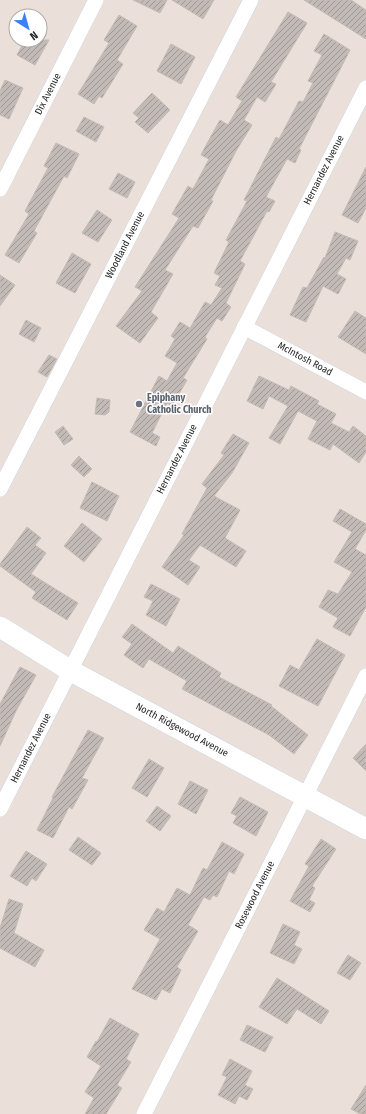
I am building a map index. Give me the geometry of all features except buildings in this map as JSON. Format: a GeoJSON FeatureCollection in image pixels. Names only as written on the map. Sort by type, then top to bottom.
{"type":"FeatureCollection","features":[{"type":"Feature","properties":{"kind":"street","name":"Dix Avenue"},"geometry":{"type":"LineString","coordinates":[[0,189],[96,0]]}},
{"type":"Feature","properties":{"kind":"street","name":"Woodland Avenue"},"geometry":{"type":"LineString","coordinates":[[0,489],[250,0]]}},
{"type":"Feature","properties":{"kind":"street","name":"Hernandez Avenue"},"geometry":{"type":"LineString","coordinates":[[0,809],[366,88]]}},
{"type":"Feature","properties":{"kind":"street","name":"McIntosh Road"},"geometry":{"type":"LineString","coordinates":[[244,327],[366,392]]}},
{"type":"Feature","properties":{"kind":"street","name":"North Ridgewood Avenue"},"geometry":{"type":"LineString","coordinates":[[0,627],[71,670],[366,829]]}},
{"type":"Feature","properties":{"kind":"street","name":"Rosewood Avenue"},"geometry":{"type":"LineString","coordinates":[[144,1114],[366,676]]}},
{"type":"Feature","properties":{"kind":"place","name":"Epiphany Catholic Church"},"geometry":{"type":"Point","coordinates":[139,404]}}]}
